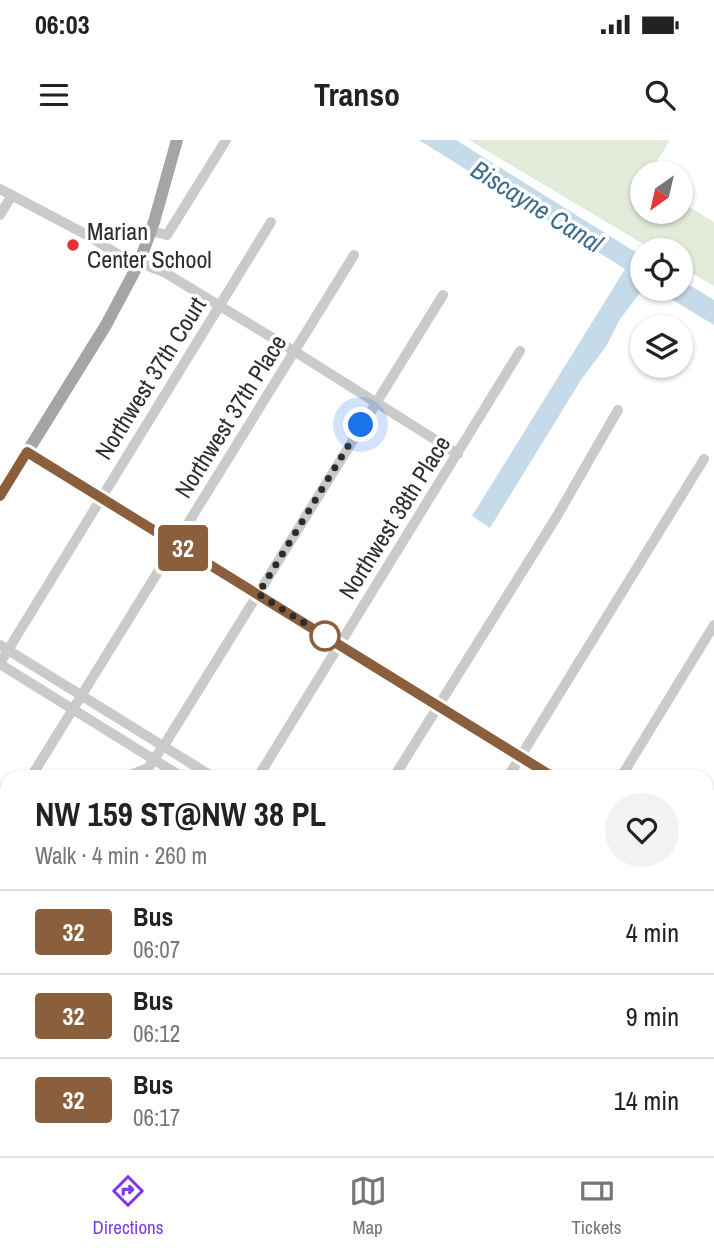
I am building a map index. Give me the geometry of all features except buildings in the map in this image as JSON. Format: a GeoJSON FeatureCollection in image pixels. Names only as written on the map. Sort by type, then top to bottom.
{"type":"FeatureCollection","features":[{"type":"Feature","properties":{"kind":"main road"},"geometry":{"type":"LineString","coordinates":[[0,496],[100,335],[139,263],[177,140]]}},
{"type":"Feature","properties":{"kind":"street"},"geometry":{"type":"LineString","coordinates":[[151,231],[167,235],[226,140]]}},
{"type":"Feature","properties":{"kind":"street"},"geometry":{"type":"LineString","coordinates":[[0,188],[118,255],[164,272],[458,454]]}},
{"type":"Feature","properties":{"kind":"street"},"geometry":{"type":"LineString","coordinates":[[0,215],[12,194]]}},
{"type":"Feature","properties":{"kind":"street","name":"Northwest 37th Court"},"geometry":{"type":"LineString","coordinates":[[0,663],[4,647],[101,498],[271,222]]}},
{"type":"Feature","properties":{"kind":"street","name":"Northwest 37th Place"},"geometry":{"type":"LineString","coordinates":[[35,770],[354,255]]}},
{"type":"Feature","properties":{"kind":"street"},"geometry":{"type":"LineString","coordinates":[[143,770],[148,768],[163,746],[443,295]]}},
{"type":"Feature","properties":{"kind":"street","name":"Northwest 38th Place"},"geometry":{"type":"LineString","coordinates":[[262,770],[520,351]]}},
{"type":"Feature","properties":{"kind":"street"},"geometry":{"type":"LineString","coordinates":[[398,770],[557,516],[618,410]]}},
{"type":"Feature","properties":{"kind":"street"},"geometry":{"type":"LineString","coordinates":[[27,452],[541,770]]}},
{"type":"Feature","properties":{"kind":"street"},"geometry":{"type":"LineString","coordinates":[[512,770],[704,459]]}},
{"type":"Feature","properties":{"kind":"street"},"geometry":{"type":"LineString","coordinates":[[625,770],[714,625]]}},
{"type":"Feature","properties":{"kind":"street"},"geometry":{"type":"LineString","coordinates":[[4,647],[202,770]]}},
{"type":"Feature","properties":{"kind":"street"},"geometry":{"type":"LineString","coordinates":[[0,663],[170,770]]}},
{"type":"Feature","properties":{"kind":"green space"},"geometry":{"type":"Polygon","coordinates":[[[469,140],[670,140],[657,161],[630,161],[630,224],[693,224],[693,209],[714,222],[714,286],[693,274],[693,238],[633,238],[469,140]]]}},
{"type":"Feature","properties":{"kind":"water","name":"Biscayne Canal"},"geometry":{"type":"Polygon","coordinates":[[[419,140],[456,140],[630,249],[630,301],[634,301],[620,319],[607,345],[581,380],[490,528],[472,516],[625,269],[419,140]]]}},
{"type":"Feature","properties":{"kind":"water"},"geometry":{"type":"Polygon","coordinates":[[[693,287],[714,300],[714,325],[675,301],[693,301],[693,287]]]}},
{"type":"Feature","properties":{"kind":"bus line","name":"32"},"geometry":{"type":"LineString","coordinates":[[0,496],[27,452],[542,770]]}},
{"type":"Feature","properties":{"kind":"place","name":"Marian Center School"},"geometry":{"type":"Point","coordinates":[73,245]}},
{"type":"Feature","properties":{"kind":"route"},"geometry":{"type":"LineString","coordinates":[[325,636],[258,594],[361,425]]}}]}
